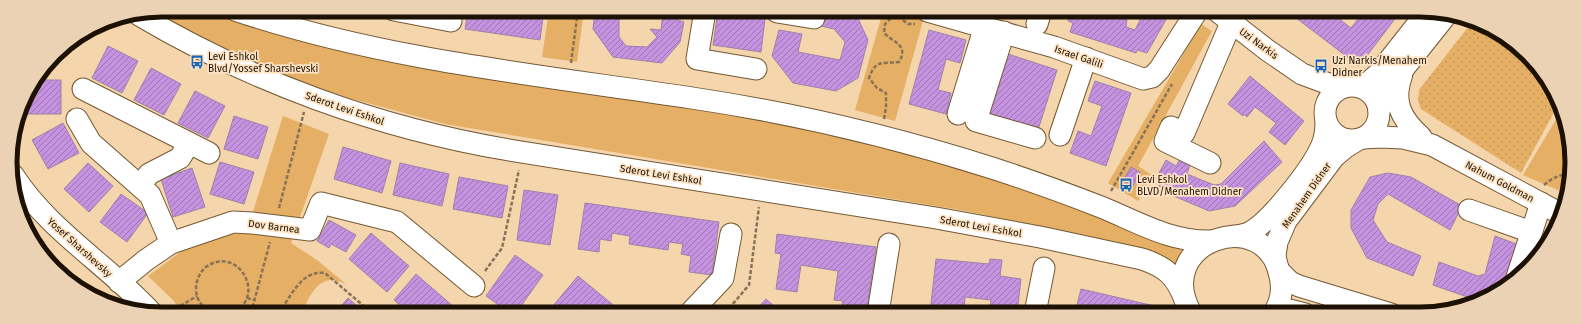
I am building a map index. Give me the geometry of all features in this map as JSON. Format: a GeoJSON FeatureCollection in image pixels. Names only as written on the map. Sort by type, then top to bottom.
{"type":"FeatureCollection","features":[{"type":"Feature","properties":{"kind":"street"},"geometry":{"type":"LineString","coordinates":[[258,17],[308,32],[365,46],[421,57],[746,107],[801,117],[881,136],[1015,175],[1102,207],[1168,236],[1191,241],[1211,241]]}},
{"type":"Feature","properties":{"kind":"street"},"geometry":{"type":"LineString","coordinates":[[430,17],[451,21]]}},
{"type":"Feature","properties":{"kind":"street"},"geometry":{"type":"LineString","coordinates":[[704,17],[697,59],[756,69]]}},
{"type":"Feature","properties":{"kind":"street"},"geometry":{"type":"LineString","coordinates":[[808,17],[814,18]]}},
{"type":"Feature","properties":{"kind":"street","name":"Israel Galili"},"geometry":{"type":"LineString","coordinates":[[929,17],[995,29],[1086,58],[1136,78],[1143,79],[1149,78],[1159,70],[1193,17]]}},
{"type":"Feature","properties":{"kind":"street"},"geometry":{"type":"LineString","coordinates":[[1210,163],[1165,141],[1171,127],[1184,134],[1224,17]]}},
{"type":"Feature","properties":{"kind":"street","name":"Uzi Narkis"},"geometry":{"type":"LineString","coordinates":[[1224,17],[1267,50],[1302,74],[1329,84],[1353,86]]}},
{"type":"Feature","properties":{"kind":"street"},"geometry":{"type":"LineString","coordinates":[[1423,17],[1379,73],[1369,82],[1340,88],[1333,93],[1326,103],[1325,116],[1332,132],[1338,137],[1351,140],[1361,139],[1370,133],[1375,126],[1387,90],[1443,19]]}},
{"type":"Feature","properties":{"kind":"street","name":"Sderot Levi Eshkol"},"geometry":{"type":"LineString","coordinates":[[144,18],[207,52],[248,71],[309,96],[408,128],[479,145],[956,221],[1142,259],[1155,264],[1169,273],[1178,284],[1188,307]]}},
{"type":"Feature","properties":{"kind":"street"},"geometry":{"type":"LineString","coordinates":[[958,114],[995,29]]}},
{"type":"Feature","properties":{"kind":"street"},"geometry":{"type":"LineString","coordinates":[[995,29],[976,121],[1035,138]]}},
{"type":"Feature","properties":{"kind":"street"},"geometry":{"type":"LineString","coordinates":[[1060,136],[1086,58]]}},
{"type":"Feature","properties":{"kind":"street"},"geometry":{"type":"LineString","coordinates":[[1409,61],[1400,80],[1398,100],[1399,107],[1406,121],[1421,137]]}},
{"type":"Feature","properties":{"kind":"street","name":"Uzi Narkis"},"geometry":{"type":"LineString","coordinates":[[1302,74],[1318,95],[1325,116]]}},
{"type":"Feature","properties":{"kind":"street"},"geometry":{"type":"LineString","coordinates":[[1353,86],[1365,89],[1372,94],[1379,112]]}},
{"type":"Feature","properties":{"kind":"street"},"geometry":{"type":"LineString","coordinates":[[83,89],[209,153]]}},
{"type":"Feature","properties":{"kind":"street","name":"Nahum Goldman"},"geometry":{"type":"LineString","coordinates":[[1379,112],[1396,125],[1421,137],[1556,211]]}},
{"type":"Feature","properties":{"kind":"street","name":"Menahem Didner"},"geometry":{"type":"LineString","coordinates":[[1211,241],[1246,234],[1267,220],[1282,203],[1319,152],[1324,139],[1325,116]]}},
{"type":"Feature","properties":{"kind":"street"},"geometry":{"type":"LineString","coordinates":[[77,119],[90,143],[150,195],[171,243]]}},
{"type":"Feature","properties":{"kind":"street","name":"Nahum Goldman"},"geometry":{"type":"LineString","coordinates":[[1361,139],[1381,137],[1403,138],[1439,148]]}},
{"type":"Feature","properties":{"kind":"street","name":"Menahem Didner"},"geometry":{"type":"LineString","coordinates":[[1276,307],[1281,296],[1282,288],[1275,256],[1277,242],[1286,221],[1334,157],[1350,144],[1361,139]]}},
{"type":"Feature","properties":{"kind":"street"},"geometry":{"type":"LineString","coordinates":[[140,186],[148,174],[180,158],[189,143]]}},
{"type":"Feature","properties":{"kind":"street","name":"Yosef Sharshevsky"},"geometry":{"type":"LineString","coordinates":[[18,183],[30,199],[53,223],[145,306]]}},
{"type":"Feature","properties":{"kind":"street"},"geometry":{"type":"LineString","coordinates":[[1520,268],[1531,232],[1535,200]]}},
{"type":"Feature","properties":{"kind":"street","name":"Dov Barnea"},"geometry":{"type":"LineString","coordinates":[[119,282],[146,260],[171,243],[233,222],[310,230],[321,204],[396,222],[474,286]]}},
{"type":"Feature","properties":{"kind":"street"},"geometry":{"type":"LineString","coordinates":[[1469,210],[1531,232]]}},
{"type":"Feature","properties":{"kind":"street"},"geometry":{"type":"LineString","coordinates":[[696,307],[723,278],[731,234]]}},
{"type":"Feature","properties":{"kind":"street"},"geometry":{"type":"LineString","coordinates":[[1234,236],[1250,239],[1268,252],[1278,268],[1290,282],[1368,307]]}},
{"type":"Feature","properties":{"kind":"street"},"geometry":{"type":"LineString","coordinates":[[1188,307],[1183,284],[1186,268],[1198,250],[1211,241]]}},
{"type":"Feature","properties":{"kind":"street"},"geometry":{"type":"LineString","coordinates":[[879,307],[889,244]]}},
{"type":"Feature","properties":{"kind":"street"},"geometry":{"type":"LineString","coordinates":[[1036,307],[1044,268]]}},
{"type":"Feature","properties":{"kind":"path"},"geometry":{"type":"LineString","coordinates":[[568,79],[577,17]]}},
{"type":"Feature","properties":{"kind":"path"},"geometry":{"type":"LineString","coordinates":[[881,136],[886,107],[886,93],[877,88],[869,78],[873,68],[878,64],[899,62],[902,57],[899,42],[891,39],[884,33],[885,24],[891,18],[894,17]]}},
{"type":"Feature","properties":{"kind":"path"},"geometry":{"type":"LineString","coordinates":[[899,17],[908,24],[914,24],[923,17]]}},
{"type":"Feature","properties":{"kind":"path"},"geometry":{"type":"LineString","coordinates":[[1102,207],[1175,79]]}},
{"type":"Feature","properties":{"kind":"path"},"geometry":{"type":"LineString","coordinates":[[252,307],[309,96]]}},
{"type":"Feature","properties":{"kind":"path"},"geometry":{"type":"LineString","coordinates":[[474,286],[502,248],[523,152]]}},
{"type":"Feature","properties":{"kind":"path"},"geometry":{"type":"LineString","coordinates":[[1535,200],[1550,180],[1565,174]]}},
{"type":"Feature","properties":{"kind":"path"},"geometry":{"type":"LineString","coordinates":[[730,307],[749,285],[761,190]]}},
{"type":"Feature","properties":{"kind":"path"},"geometry":{"type":"LineString","coordinates":[[204,307],[197,296],[196,283],[201,272],[211,264],[223,262],[235,265],[244,274],[248,285],[247,298],[241,307]]}},
{"type":"Feature","properties":{"kind":"path"},"geometry":{"type":"LineString","coordinates":[[282,307],[295,288],[306,277],[313,273],[320,272],[325,273],[365,307]]}},
{"type":"Feature","properties":{"kind":"path"},"geometry":{"type":"LineString","coordinates":[[178,307],[197,296]]}},
{"type":"Feature","properties":{"kind":"path"},"geometry":{"type":"LineString","coordinates":[[247,298],[254,300]]}},
{"type":"Feature","properties":{"kind":"shaded area"},"geometry":{"type":"Polygon","coordinates":[[[163,17],[232,17],[334,49],[377,59],[505,81],[730,115],[878,145],[965,168],[1048,198],[1182,250],[1174,268],[1047,228],[966,211],[445,124],[349,98],[297,81],[247,60],[163,17]]]}},
{"type":"Feature","properties":{"kind":"shaded area"},"geometry":{"type":"Polygon","coordinates":[[[548,17],[583,17],[577,62],[542,57],[548,17]]]}},
{"type":"Feature","properties":{"kind":"shaded area"},"geometry":{"type":"Polygon","coordinates":[[[881,17],[924,17],[895,121],[855,110],[881,17]]]}},
{"type":"Feature","properties":{"kind":"shaded area"},"geometry":{"type":"Polygon","coordinates":[[[1201,24],[1212,31],[1138,166],[1152,175],[1138,201],[1108,183],[1201,24]]]}},
{"type":"Feature","properties":{"kind":"shaded area"},"geometry":{"type":"Polygon","coordinates":[[[1469,26],[1501,41],[1523,59],[1541,81],[1555,110],[1521,173],[1421,109],[1418,101],[1419,90],[1469,26]]]}},
{"type":"Feature","properties":{"kind":"shaded area"},"geometry":{"type":"Polygon","coordinates":[[[283,116],[329,134],[291,243],[317,260],[346,284],[330,280],[325,281],[312,292],[305,307],[178,307],[173,300],[148,276],[183,250],[229,233],[246,234],[283,116]]]}},
{"type":"Feature","properties":{"kind":"shaded area"},"geometry":{"type":"Polygon","coordinates":[[[1558,117],[1565,153],[1565,171],[1562,192],[1523,175],[1558,117]]]}},
{"type":"Feature","properties":{"kind":"building"},"geometry":{"type":"Polygon","coordinates":[[[467,17],[543,17],[540,40],[465,29],[467,17]]]}},
{"type":"Feature","properties":{"kind":"building"},"geometry":{"type":"Polygon","coordinates":[[[594,17],[619,17],[619,37],[626,46],[647,47],[657,37],[650,29],[661,30],[662,17],[678,17],[677,20],[684,22],[680,42],[662,63],[613,57],[593,29],[594,17]]]}},
{"type":"Feature","properties":{"kind":"building"},"geometry":{"type":"Polygon","coordinates":[[[717,17],[765,17],[761,52],[713,45],[717,17]]]}},
{"type":"Feature","properties":{"kind":"building"},"geometry":{"type":"Polygon","coordinates":[[[823,17],[857,17],[868,40],[858,78],[836,91],[793,83],[772,56],[779,30],[802,34],[798,52],[840,60],[845,42],[834,29],[821,26],[823,17]]]}},
{"type":"Feature","properties":{"kind":"building"},"geometry":{"type":"Polygon","coordinates":[[[1069,17],[1117,17],[1127,20],[1126,27],[1135,30],[1142,17],[1167,17],[1147,53],[1137,50],[1136,53],[1070,32],[1073,23],[1068,21],[1069,17]]]}},
{"type":"Feature","properties":{"kind":"building"},"geometry":{"type":"Polygon","coordinates":[[[1295,17],[1337,17],[1351,28],[1359,17],[1396,17],[1359,66],[1295,17]]]}},
{"type":"Feature","properties":{"kind":"building"},"geometry":{"type":"Polygon","coordinates":[[[929,30],[966,40],[960,63],[946,59],[938,90],[951,93],[946,114],[909,104],[929,30]]]}},
{"type":"Feature","properties":{"kind":"building"},"geometry":{"type":"Polygon","coordinates":[[[108,46],[138,61],[122,93],[92,78],[108,46]]]}},
{"type":"Feature","properties":{"kind":"building"},"geometry":{"type":"Polygon","coordinates":[[[1008,54],[1057,70],[1038,130],[988,114],[1008,54]]]}},
{"type":"Feature","properties":{"kind":"building"},"geometry":{"type":"Polygon","coordinates":[[[151,68],[181,84],[164,115],[134,100],[151,68]]]}},
{"type":"Feature","properties":{"kind":"building"},"geometry":{"type":"Polygon","coordinates":[[[1250,76],[1304,121],[1285,145],[1269,132],[1276,123],[1255,107],[1247,117],[1244,114],[1243,116],[1228,104],[1250,76]]]}},
{"type":"Feature","properties":{"kind":"building"},"geometry":{"type":"Polygon","coordinates":[[[42,80],[61,80],[61,114],[26,114],[36,89],[42,80]]]}},
{"type":"Feature","properties":{"kind":"building"},"geometry":{"type":"Polygon","coordinates":[[[1095,81],[1131,93],[1106,166],[1070,153],[1078,131],[1091,136],[1102,106],[1088,101],[1095,81]]]}},
{"type":"Feature","properties":{"kind":"building"},"geometry":{"type":"Polygon","coordinates":[[[195,91],[225,106],[208,138],[178,123],[195,91]]]}},
{"type":"Feature","properties":{"kind":"building"},"geometry":{"type":"Polygon","coordinates":[[[234,116],[268,127],[258,159],[224,149],[234,116]]]}},
{"type":"Feature","properties":{"kind":"building"},"geometry":{"type":"Polygon","coordinates":[[[63,123],[79,153],[48,169],[32,140],[63,123]]]}},
{"type":"Feature","properties":{"kind":"building"},"geometry":{"type":"Polygon","coordinates":[[[1264,141],[1282,162],[1235,206],[1209,211],[1169,194],[1171,191],[1159,186],[1164,177],[1159,173],[1166,160],[1176,166],[1180,159],[1190,164],[1187,174],[1214,185],[1221,184],[1264,141]]]}},
{"type":"Feature","properties":{"kind":"building"},"geometry":{"type":"Polygon","coordinates":[[[343,147],[391,161],[382,193],[334,179],[343,147]]]}},
{"type":"Feature","properties":{"kind":"building"},"geometry":{"type":"Polygon","coordinates":[[[220,162],[254,172],[244,204],[210,194],[220,162]]]}},
{"type":"Feature","properties":{"kind":"building"},"geometry":{"type":"Polygon","coordinates":[[[88,163],[113,186],[89,212],[64,189],[88,163]]]}},
{"type":"Feature","properties":{"kind":"building"},"geometry":{"type":"Polygon","coordinates":[[[400,163],[449,174],[442,206],[393,195],[400,163]]]}},
{"type":"Feature","properties":{"kind":"building"},"geometry":{"type":"Polygon","coordinates":[[[1131,167],[1140,172],[1133,186],[1123,181],[1131,167]]]}},
{"type":"Feature","properties":{"kind":"building"},"geometry":{"type":"Polygon","coordinates":[[[192,168],[205,207],[173,217],[161,179],[192,168]]]}},
{"type":"Feature","properties":{"kind":"building"},"geometry":{"type":"Polygon","coordinates":[[[1388,173],[1411,177],[1462,206],[1450,230],[1388,194],[1378,204],[1373,220],[1387,242],[1421,256],[1413,276],[1367,258],[1351,228],[1351,210],[1370,177],[1388,173]]]}},
{"type":"Feature","properties":{"kind":"building"},"geometry":{"type":"Polygon","coordinates":[[[459,177],[508,186],[502,218],[453,209],[459,177]]]}},
{"type":"Feature","properties":{"kind":"building"},"geometry":{"type":"Polygon","coordinates":[[[524,190],[558,195],[550,245],[517,240],[524,190]]]}},
{"type":"Feature","properties":{"kind":"building"},"geometry":{"type":"Polygon","coordinates":[[[121,194],[148,213],[127,242],[100,222],[121,194]]]}},
{"type":"Feature","properties":{"kind":"building"},"geometry":{"type":"Polygon","coordinates":[[[585,203],[719,222],[712,275],[689,272],[691,256],[681,254],[683,244],[669,242],[668,250],[629,244],[630,236],[612,233],[611,241],[600,239],[599,252],[578,249],[585,203]]]}},
{"type":"Feature","properties":{"kind":"building"},"geometry":{"type":"Polygon","coordinates":[[[329,220],[356,235],[346,252],[331,244],[329,248],[317,241],[329,220]]]}},
{"type":"Feature","properties":{"kind":"building"},"geometry":{"type":"Polygon","coordinates":[[[371,233],[409,266],[387,292],[349,259],[371,233]]]}},
{"type":"Feature","properties":{"kind":"building"},"geometry":{"type":"Polygon","coordinates":[[[777,234],[876,247],[867,307],[842,305],[843,301],[834,300],[838,271],[801,265],[797,292],[776,289],[781,254],[775,253],[777,234]]]}},
{"type":"Feature","properties":{"kind":"building"},"geometry":{"type":"Polygon","coordinates":[[[1495,236],[1519,245],[1509,276],[1501,283],[1484,292],[1470,298],[1433,285],[1439,262],[1478,276],[1485,274],[1495,236]]]}},
{"type":"Feature","properties":{"kind":"building"},"geometry":{"type":"Polygon","coordinates":[[[515,255],[543,275],[520,307],[502,307],[486,296],[515,255]]]}},
{"type":"Feature","properties":{"kind":"building"},"geometry":{"type":"Polygon","coordinates":[[[936,259],[989,264],[990,259],[1002,260],[1000,276],[1021,279],[1018,307],[990,307],[991,300],[965,297],[964,307],[931,307],[936,259]]]}},
{"type":"Feature","properties":{"kind":"building"},"geometry":{"type":"Polygon","coordinates":[[[416,274],[454,307],[402,307],[394,300],[416,274]]]}},
{"type":"Feature","properties":{"kind":"building"},"geometry":{"type":"Polygon","coordinates":[[[578,276],[616,307],[552,307],[578,276]]]}},
{"type":"Feature","properties":{"kind":"building"},"geometry":{"type":"Polygon","coordinates":[[[1081,289],[1159,307],[1076,307],[1081,289]]]}},
{"type":"Feature","properties":{"kind":"building"},"geometry":{"type":"Polygon","coordinates":[[[348,298],[358,307],[340,307],[348,298]]]}},
{"type":"Feature","properties":{"kind":"building"},"geometry":{"type":"Polygon","coordinates":[[[766,299],[775,307],[759,307],[766,299]]]}},
{"type":"Feature","properties":{"kind":"place","name":"Levi Eshkol Blvd/Yossef Sharshevski"},"geometry":{"type":"Point","coordinates":[197,62]}},
{"type":"Feature","properties":{"kind":"place","name":"Uzi Narkis/Menahem Didner"},"geometry":{"type":"Point","coordinates":[1321,66]}},
{"type":"Feature","properties":{"kind":"place","name":"Levi Eshkol BLVD/Menahem Didner"},"geometry":{"type":"Point","coordinates":[1126,185]}}]}
